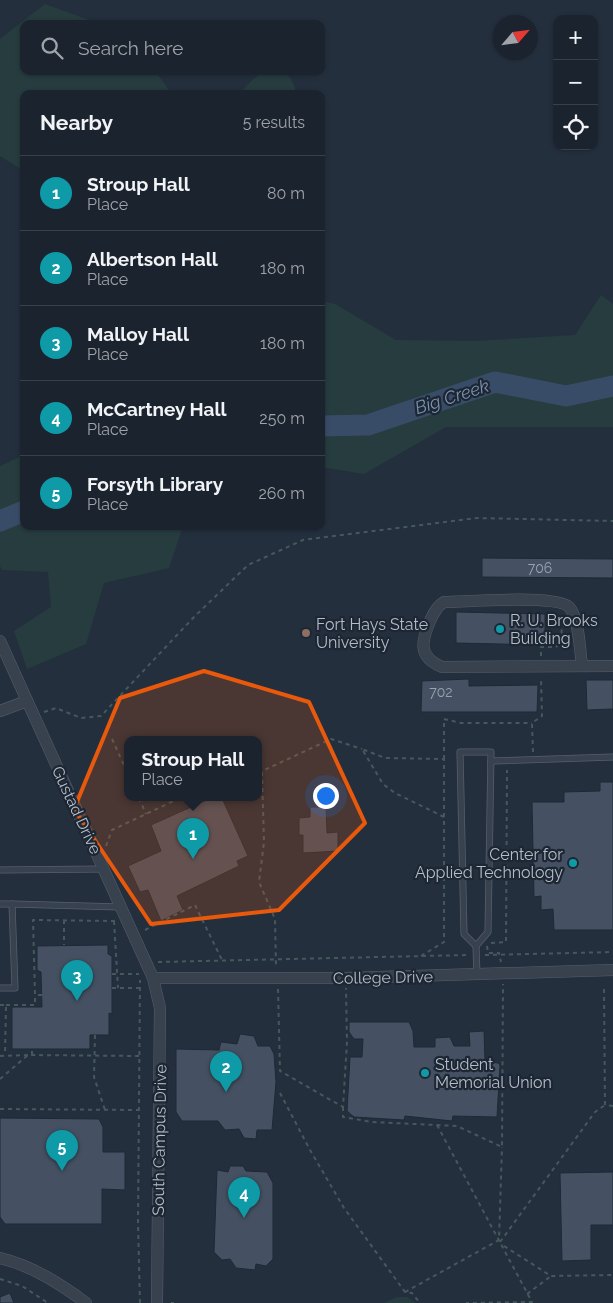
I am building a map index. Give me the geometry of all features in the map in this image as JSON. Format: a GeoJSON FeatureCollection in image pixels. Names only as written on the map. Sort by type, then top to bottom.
{"type":"FeatureCollection","features":[{"type":"Feature","properties":{"kind":"street"},"geometry":{"type":"LineString","coordinates":[[582,666],[574,614],[568,605],[551,599],[444,602],[433,615],[422,643],[426,656],[432,662],[442,667],[613,666]]}},
{"type":"Feature","properties":{"kind":"street","name":"Gustad Drive"},"geometry":{"type":"LineString","coordinates":[[0,641],[153,978]]}},
{"type":"Feature","properties":{"kind":"street"},"geometry":{"type":"LineString","coordinates":[[0,711],[27,701]]}},
{"type":"Feature","properties":{"kind":"street","name":"College Drive"},"geometry":{"type":"LineString","coordinates":[[153,978],[346,978],[613,970]]}},
{"type":"Feature","properties":{"kind":"street","name":"South Campus Drive"},"geometry":{"type":"LineString","coordinates":[[153,978],[160,1008],[157,1303]]}},
{"type":"Feature","properties":{"kind":"street"},"geometry":{"type":"LineString","coordinates":[[0,1258],[13,1261],[66,1288],[86,1303]]}},
{"type":"Feature","properties":{"kind":"lane"},"geometry":{"type":"LineString","coordinates":[[476,946],[464,934],[460,752],[491,752],[488,932],[476,946],[477,974]]}},
{"type":"Feature","properties":{"kind":"lane"},"geometry":{"type":"LineString","coordinates":[[491,761],[613,757]]}},
{"type":"Feature","properties":{"kind":"lane"},"geometry":{"type":"LineString","coordinates":[[0,870],[104,869]]}},
{"type":"Feature","properties":{"kind":"lane"},"geometry":{"type":"LineString","coordinates":[[0,904],[121,907]]}},
{"type":"Feature","properties":{"kind":"lane"},"geometry":{"type":"LineString","coordinates":[[0,988],[15,988],[12,904]]}},
{"type":"Feature","properties":{"kind":"path"},"geometry":{"type":"LineString","coordinates":[[34,716],[56,708],[81,718],[101,716],[193,618],[248,565],[303,540],[477,518],[613,521]]}},
{"type":"Feature","properties":{"kind":"path"},"geometry":{"type":"LineString","coordinates":[[419,957],[444,942],[444,719],[461,723],[532,723]]}},
{"type":"Feature","properties":{"kind":"path"},"geometry":{"type":"LineString","coordinates":[[112,739],[124,765]]}},
{"type":"Feature","properties":{"kind":"path"},"geometry":{"type":"LineString","coordinates":[[262,771],[331,740],[385,758],[444,759]]}},
{"type":"Feature","properties":{"kind":"path"},"geometry":{"type":"LineString","coordinates":[[362,749],[383,784],[444,816]]}},
{"type":"Feature","properties":{"kind":"path"},"geometry":{"type":"LineString","coordinates":[[499,955],[499,953],[488,953],[487,943],[506,942],[507,768],[513,764]]}},
{"type":"Feature","properties":{"kind":"path"},"geometry":{"type":"LineString","coordinates":[[140,801],[146,814]]}},
{"type":"Feature","properties":{"kind":"path"},"geometry":{"type":"LineString","coordinates":[[106,847],[112,830],[174,801]]}},
{"type":"Feature","properties":{"kind":"path"},"geometry":{"type":"LineString","coordinates":[[145,930],[195,905],[223,962]]}},
{"type":"Feature","properties":{"kind":"path"},"geometry":{"type":"LineString","coordinates":[[0,1005],[35,1004],[33,920],[119,921]]}},
{"type":"Feature","properties":{"kind":"path"},"geometry":{"type":"LineString","coordinates":[[64,920],[64,945]]}},
{"type":"Feature","properties":{"kind":"path"},"geometry":{"type":"LineString","coordinates":[[114,921],[118,988]]}},
{"type":"Feature","properties":{"kind":"path"},"geometry":{"type":"LineString","coordinates":[[140,1303],[138,1223],[139,962],[223,962],[613,952]]}},
{"type":"Feature","properties":{"kind":"path"},"geometry":{"type":"LineString","coordinates":[[499,955],[503,974],[502,1147],[499,1241]]}},
{"type":"Feature","properties":{"kind":"path"},"geometry":{"type":"LineString","coordinates":[[112,974],[140,974]]}},
{"type":"Feature","properties":{"kind":"path"},"geometry":{"type":"LineString","coordinates":[[112,988],[140,988]]}},
{"type":"Feature","properties":{"kind":"path"},"geometry":{"type":"LineString","coordinates":[[604,989],[605,1106]]}},
{"type":"Feature","properties":{"kind":"path"},"geometry":{"type":"LineString","coordinates":[[35,995],[42,995]]}},
{"type":"Feature","properties":{"kind":"path"},"geometry":{"type":"LineString","coordinates":[[5,1056],[6,1005]]}},
{"type":"Feature","properties":{"kind":"path"},"geometry":{"type":"LineString","coordinates":[[94,1035],[94,1077],[105,1110]]}},
{"type":"Feature","properties":{"kind":"path"},"geometry":{"type":"LineString","coordinates":[[32,1048],[32,1055]]}},
{"type":"Feature","properties":{"kind":"path"},"geometry":{"type":"LineString","coordinates":[[0,1079],[28,1055]]}},
{"type":"Feature","properties":{"kind":"path"},"geometry":{"type":"LineString","coordinates":[[0,1056],[140,1056]]}},
{"type":"Feature","properties":{"kind":"path"},"geometry":{"type":"LineString","coordinates":[[280,1093],[310,1150],[344,1208],[406,1292],[412,1293],[420,1303]]}},
{"type":"Feature","properties":{"kind":"path"},"geometry":{"type":"LineString","coordinates":[[406,1292],[499,1241],[595,1112],[605,1106],[613,1106]]}},
{"type":"Feature","properties":{"kind":"path"},"geometry":{"type":"LineString","coordinates":[[343,1107],[343,1116],[372,1122],[457,1126],[502,1147]]}},
{"type":"Feature","properties":{"kind":"path"},"geometry":{"type":"LineString","coordinates":[[0,1109],[139,1110]]}},
{"type":"Feature","properties":{"kind":"path"},"geometry":{"type":"LineString","coordinates":[[437,1125],[532,1302],[466,1303]]}},
{"type":"Feature","properties":{"kind":"path"},"geometry":{"type":"LineString","coordinates":[[502,1245],[551,1276],[613,1275]]}},
{"type":"Feature","properties":{"kind":"path"},"geometry":{"type":"LineString","coordinates":[[527,1294],[551,1276]]}},
{"type":"Feature","properties":{"kind":"path"},"geometry":{"type":"LineString","coordinates":[[0,1279],[22,1286],[48,1303]]}},
{"type":"Feature","properties":{"kind":"highlighted area"},"geometry":{"type":"Polygon","coordinates":[[[204,671],[309,702],[365,823],[279,910],[151,924],[74,809],[120,698],[204,671]]]}},
{"type":"Feature","properties":{"kind":"green space"},"geometry":{"type":"Polygon","coordinates":[[[45,4],[89,20],[24,20],[45,4]]]}},
{"type":"Feature","properties":{"kind":"green space"},"geometry":{"type":"Polygon","coordinates":[[[20,23],[20,75],[158,75],[169,90],[20,90],[20,168],[0,156],[0,39],[20,23]]]}},
{"type":"Feature","properties":{"kind":"green space"},"geometry":{"type":"Polygon","coordinates":[[[258,75],[287,75],[296,90],[242,90],[258,75]]]}},
{"type":"Feature","properties":{"kind":"green space"},"geometry":{"type":"Polygon","coordinates":[[[601,295],[613,304],[613,427],[446,427],[364,474],[325,468],[325,302],[335,304],[396,340],[476,341],[575,335],[601,295]]]}},
{"type":"Feature","properties":{"kind":"green space"},"geometry":{"type":"Polygon","coordinates":[[[20,457],[20,530],[182,530],[169,568],[104,583],[86,644],[27,669],[14,631],[51,607],[48,572],[2,570],[0,566],[0,466],[20,457]]]}},
{"type":"Feature","properties":{"kind":"green space"},"geometry":{"type":"Polygon","coordinates":[[[397,1297],[407,1297],[415,1303],[384,1303],[397,1297]]]}},
{"type":"Feature","properties":{"kind":"building"},"geometry":{"type":"Polygon","coordinates":[[[482,558],[613,559],[613,578],[482,577],[482,558]]]}},
{"type":"Feature","properties":{"kind":"building","name":"R. U. Brooks Building"},"geometry":{"type":"Polygon","coordinates":[[[456,612],[545,614],[545,645],[456,643],[456,612]]]}},
{"type":"Feature","properties":{"kind":"building"},"geometry":{"type":"Polygon","coordinates":[[[469,679],[469,686],[538,685],[537,712],[421,712],[422,681],[469,679]]]}},
{"type":"Feature","properties":{"kind":"building"},"geometry":{"type":"Polygon","coordinates":[[[586,680],[613,680],[613,709],[587,710],[586,680]]]}},
{"type":"Feature","properties":{"kind":"building","name":"Center for Applied Technology"},"geometry":{"type":"Polygon","coordinates":[[[600,782],[613,782],[613,930],[554,930],[553,909],[541,910],[541,896],[534,897],[532,802],[564,802],[564,792],[600,791],[600,782]]]}},
{"type":"Feature","properties":{"kind":"building"},"geometry":{"type":"Polygon","coordinates":[[[204,801],[223,801],[248,856],[237,861],[239,866],[177,896],[183,910],[161,921],[148,890],[140,892],[128,866],[161,851],[151,825],[204,801]]]}},
{"type":"Feature","properties":{"kind":"building"},"geometry":{"type":"Polygon","coordinates":[[[310,807],[326,807],[327,833],[338,832],[338,851],[303,853],[303,835],[299,835],[299,818],[310,817],[310,807]]]}},
{"type":"Feature","properties":{"kind":"building"},"geometry":{"type":"Polygon","coordinates":[[[108,945],[108,954],[112,956],[112,1014],[109,1013],[109,1035],[90,1035],[90,1049],[12,1049],[12,1007],[42,1007],[41,972],[37,970],[37,946],[108,945]]]}},
{"type":"Feature","properties":{"kind":"building","name":"Student Memorial Union"},"geometry":{"type":"Polygon","coordinates":[[[349,1022],[409,1022],[413,1031],[414,1047],[435,1047],[435,1038],[450,1037],[454,1046],[470,1046],[469,1032],[484,1031],[485,1061],[500,1065],[497,1117],[453,1116],[452,1121],[405,1116],[404,1120],[354,1117],[347,1111],[350,1057],[362,1057],[363,1039],[354,1039],[349,1032],[349,1022]]]}},
{"type":"Feature","properties":{"kind":"building"},"geometry":{"type":"Polygon","coordinates":[[[240,1034],[254,1036],[258,1046],[270,1046],[274,1054],[276,1082],[272,1130],[257,1130],[256,1139],[244,1138],[239,1129],[225,1130],[218,1121],[182,1121],[176,1112],[176,1049],[219,1050],[221,1042],[237,1044],[240,1034]]]}},
{"type":"Feature","properties":{"kind":"building"},"geometry":{"type":"Polygon","coordinates":[[[0,1118],[99,1119],[103,1127],[103,1152],[125,1152],[125,1190],[102,1189],[102,1224],[5,1224],[0,1217],[0,1118]]]}},
{"type":"Feature","properties":{"kind":"building"},"geometry":{"type":"Polygon","coordinates":[[[230,1166],[243,1166],[246,1171],[267,1172],[273,1183],[273,1259],[266,1266],[256,1264],[255,1270],[236,1268],[230,1259],[222,1260],[214,1252],[217,1170],[228,1172],[230,1166]]]}},
{"type":"Feature","properties":{"kind":"building"},"geometry":{"type":"Polygon","coordinates":[[[613,1172],[613,1225],[591,1225],[591,1260],[562,1261],[560,1173],[613,1172]]]}},
{"type":"Feature","properties":{"kind":"building"},"geometry":{"type":"Polygon","coordinates":[[[10,1293],[14,1303],[0,1303],[0,1297],[10,1293]]]}},
{"type":"Feature","properties":{"kind":"waterway","name":"Big Creek"},"geometry":{"type":"LineString","coordinates":[[325,426],[368,425],[495,382],[566,396],[613,386]]}},
{"type":"Feature","properties":{"kind":"waterway","name":"Big Creek"},"geometry":{"type":"LineString","coordinates":[[0,521],[20,513]]}},
{"type":"Feature","properties":{"kind":"place","name":"R. U. Brooks Building"},"geometry":{"type":"Point","coordinates":[500,629]}},
{"type":"Feature","properties":{"kind":"place","name":"Fort Hays State University"},"geometry":{"type":"Point","coordinates":[306,633]}},
{"type":"Feature","properties":{"kind":"place","name":"Stroup Hall"},"geometry":{"type":"Point","coordinates":[193,859]}},
{"type":"Feature","properties":{"kind":"place","name":"Center for Applied Technology"},"geometry":{"type":"Point","coordinates":[573,863]}},
{"type":"Feature","properties":{"kind":"place","name":"Malloy Hall"},"geometry":{"type":"Point","coordinates":[77,1001]}},
{"type":"Feature","properties":{"kind":"place","name":"Student Memorial Union"},"geometry":{"type":"Point","coordinates":[425,1073]}},
{"type":"Feature","properties":{"kind":"place","name":"Albertson Hall"},"geometry":{"type":"Point","coordinates":[226,1092]}},
{"type":"Feature","properties":{"kind":"place","name":"Forsyth Library"},"geometry":{"type":"Point","coordinates":[62,1171]}},
{"type":"Feature","properties":{"kind":"place","name":"McCartney Hall"},"geometry":{"type":"Point","coordinates":[244,1218]}}]}
